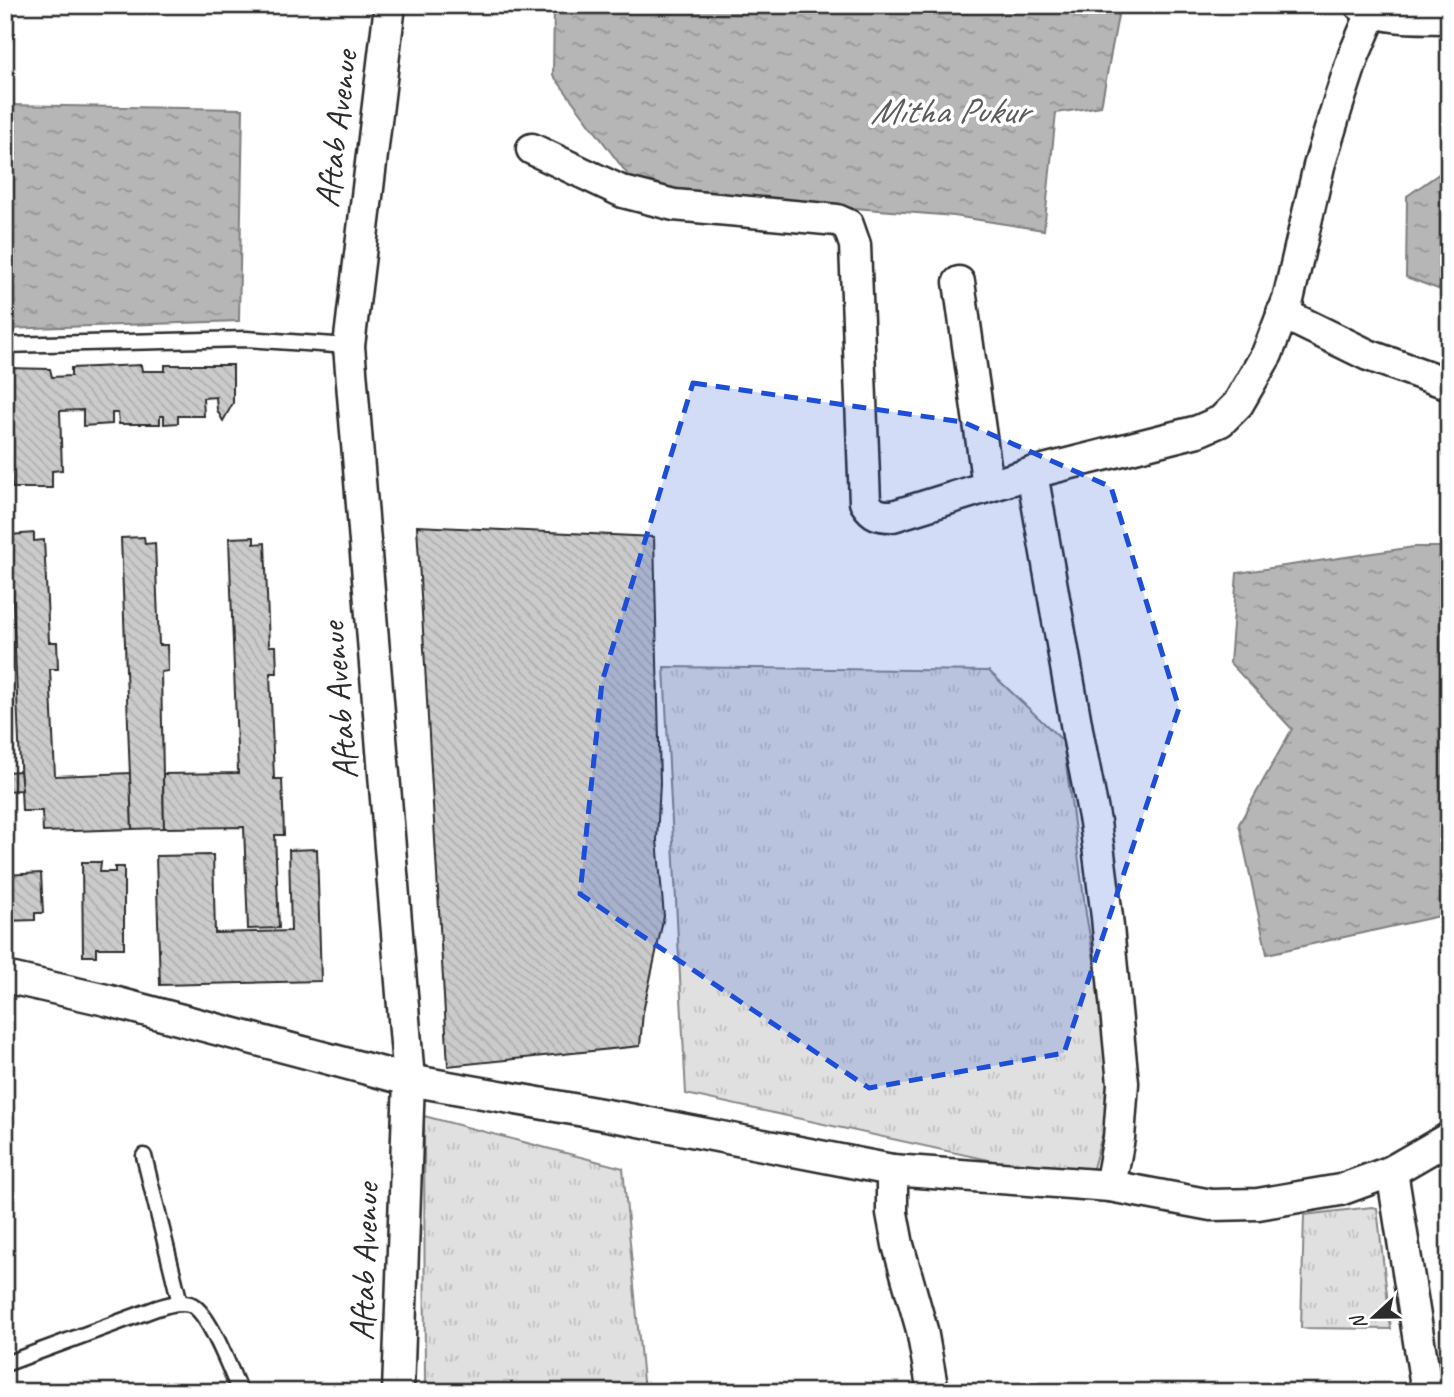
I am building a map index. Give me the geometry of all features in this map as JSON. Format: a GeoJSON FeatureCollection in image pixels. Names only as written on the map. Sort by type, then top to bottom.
{"type":"FeatureCollection","features":[{"type":"Feature","properties":{"kind":"street","name":"Aftab Avenue"},"geometry":{"type":"LineString","coordinates":[[390,5],[349,346],[409,1080],[398,1392]]}},
{"type":"Feature","properties":{"kind":"street"},"geometry":{"type":"LineString","coordinates":[[532,149],[623,192],[674,205],[837,220],[848,225],[856,245],[865,502],[870,511],[878,516],[893,516],[1032,473],[1198,431],[1221,421],[1238,404],[1267,354],[1282,313],[1366,9],[1390,16],[1449,18]]}},
{"type":"Feature","properties":{"kind":"street"},"geometry":{"type":"LineString","coordinates":[[958,282],[988,486]]}},
{"type":"Feature","properties":{"kind":"street"},"geometry":{"type":"LineString","coordinates":[[1282,313],[1368,355],[1449,384]]}},
{"type":"Feature","properties":{"kind":"street"},"geometry":{"type":"LineString","coordinates":[[1032,473],[1077,735],[1095,822],[1107,918],[1123,1083],[1119,1138],[1110,1186]]}},
{"type":"Feature","properties":{"kind":"street"},"geometry":{"type":"LineString","coordinates":[[5,977],[409,1080],[892,1170],[1110,1186],[1212,1205],[1258,1204],[1340,1190],[1392,1171],[1449,1138]]}},
{"type":"Feature","properties":{"kind":"street"},"geometry":{"type":"LineString","coordinates":[[892,1170],[892,1213],[898,1245],[922,1329],[933,1392]]}},
{"type":"Feature","properties":{"kind":"street"},"geometry":{"type":"LineString","coordinates":[[1392,1171],[1427,1392]]}},
{"type":"Feature","properties":{"kind":"lane"},"geometry":{"type":"LineString","coordinates":[[5,345],[246,340],[349,346]]}},
{"type":"Feature","properties":{"kind":"lane"},"geometry":{"type":"LineString","coordinates":[[144,1156],[180,1303]]}},
{"type":"Feature","properties":{"kind":"lane"},"geometry":{"type":"LineString","coordinates":[[5,1364],[157,1308],[180,1303],[193,1305],[204,1316],[240,1392]]}},
{"type":"Feature","properties":{"kind":"highlighted area"},"geometry":{"type":"Polygon","coordinates":[[[693,383],[963,422],[1111,487],[1179,708],[1064,1053],[869,1088],[580,894],[602,682],[693,383]]]}},
{"type":"Feature","properties":{"kind":"green space"},"geometry":{"type":"Polygon","coordinates":[[[664,667],[989,671],[1063,741],[1086,914],[1116,1086],[1089,1182],[686,1094],[664,667]]]}},
{"type":"Feature","properties":{"kind":"green space"},"geometry":{"type":"Polygon","coordinates":[[[424,1116],[623,1168],[644,1392],[425,1392],[424,1116]]]}},
{"type":"Feature","properties":{"kind":"green space"},"geometry":{"type":"Polygon","coordinates":[[[1377,1208],[1391,1329],[1301,1328],[1304,1215],[1377,1208]]]}},
{"type":"Feature","properties":{"kind":"water","name":"Mitha Pukur"},"geometry":{"type":"Polygon","coordinates":[[[554,5],[1120,5],[1101,106],[1056,113],[1044,230],[954,216],[640,191],[553,75],[554,5]]]}},
{"type":"Feature","properties":{"kind":"water"},"geometry":{"type":"Polygon","coordinates":[[[5,105],[243,109],[239,321],[5,329],[5,105]]]}},
{"type":"Feature","properties":{"kind":"water"},"geometry":{"type":"Polygon","coordinates":[[[1449,167],[1449,293],[1406,277],[1407,196],[1449,167]]]}},
{"type":"Feature","properties":{"kind":"water"},"geometry":{"type":"Polygon","coordinates":[[[1414,547],[1449,547],[1449,914],[1267,954],[1239,824],[1292,729],[1230,663],[1237,573],[1414,547]]]}},
{"type":"Feature","properties":{"kind":"building"},"geometry":{"type":"Polygon","coordinates":[[[141,365],[142,371],[165,371],[165,365],[233,365],[233,403],[223,421],[217,410],[216,397],[203,398],[204,416],[178,416],[178,423],[164,424],[164,416],[160,416],[160,424],[119,424],[118,413],[112,413],[112,424],[83,426],[83,410],[60,411],[62,470],[52,471],[52,488],[12,488],[7,368],[50,369],[52,377],[71,376],[71,368],[141,365]]]}},
{"type":"Feature","properties":{"kind":"building"},"geometry":{"type":"Polygon","coordinates":[[[417,526],[654,537],[660,783],[657,840],[664,916],[643,1012],[640,1046],[448,1066],[417,526]]]}},
{"type":"Feature","properties":{"kind":"building"},"geometry":{"type":"Polygon","coordinates":[[[34,533],[34,541],[44,540],[49,642],[57,642],[58,669],[50,669],[55,776],[131,773],[132,829],[43,832],[42,811],[22,811],[10,535],[34,533]]]}},
{"type":"Feature","properties":{"kind":"building"},"geometry":{"type":"Polygon","coordinates":[[[144,537],[145,544],[155,543],[159,645],[167,645],[168,671],[161,672],[164,828],[132,829],[121,538],[144,537]]]}},
{"type":"Feature","properties":{"kind":"building"},"geometry":{"type":"Polygon","coordinates":[[[254,537],[254,544],[265,543],[269,646],[276,646],[277,673],[270,673],[274,779],[282,779],[284,835],[275,835],[279,928],[248,929],[244,827],[164,828],[163,774],[238,773],[229,538],[254,537]]]}},
{"type":"Feature","properties":{"kind":"building"},"geometry":{"type":"Polygon","coordinates":[[[20,771],[22,790],[5,791],[5,772],[20,771]]]}},
{"type":"Feature","properties":{"kind":"building"},"geometry":{"type":"Polygon","coordinates":[[[317,849],[321,981],[160,985],[156,856],[213,855],[215,933],[291,931],[289,850],[317,849]]]}},
{"type":"Feature","properties":{"kind":"building"},"geometry":{"type":"Polygon","coordinates":[[[82,862],[101,862],[100,872],[115,872],[115,867],[124,867],[124,948],[96,948],[96,956],[83,956],[82,862]]]}},
{"type":"Feature","properties":{"kind":"building"},"geometry":{"type":"Polygon","coordinates":[[[41,873],[43,913],[35,913],[35,920],[5,921],[5,875],[41,873]]]}}]}
